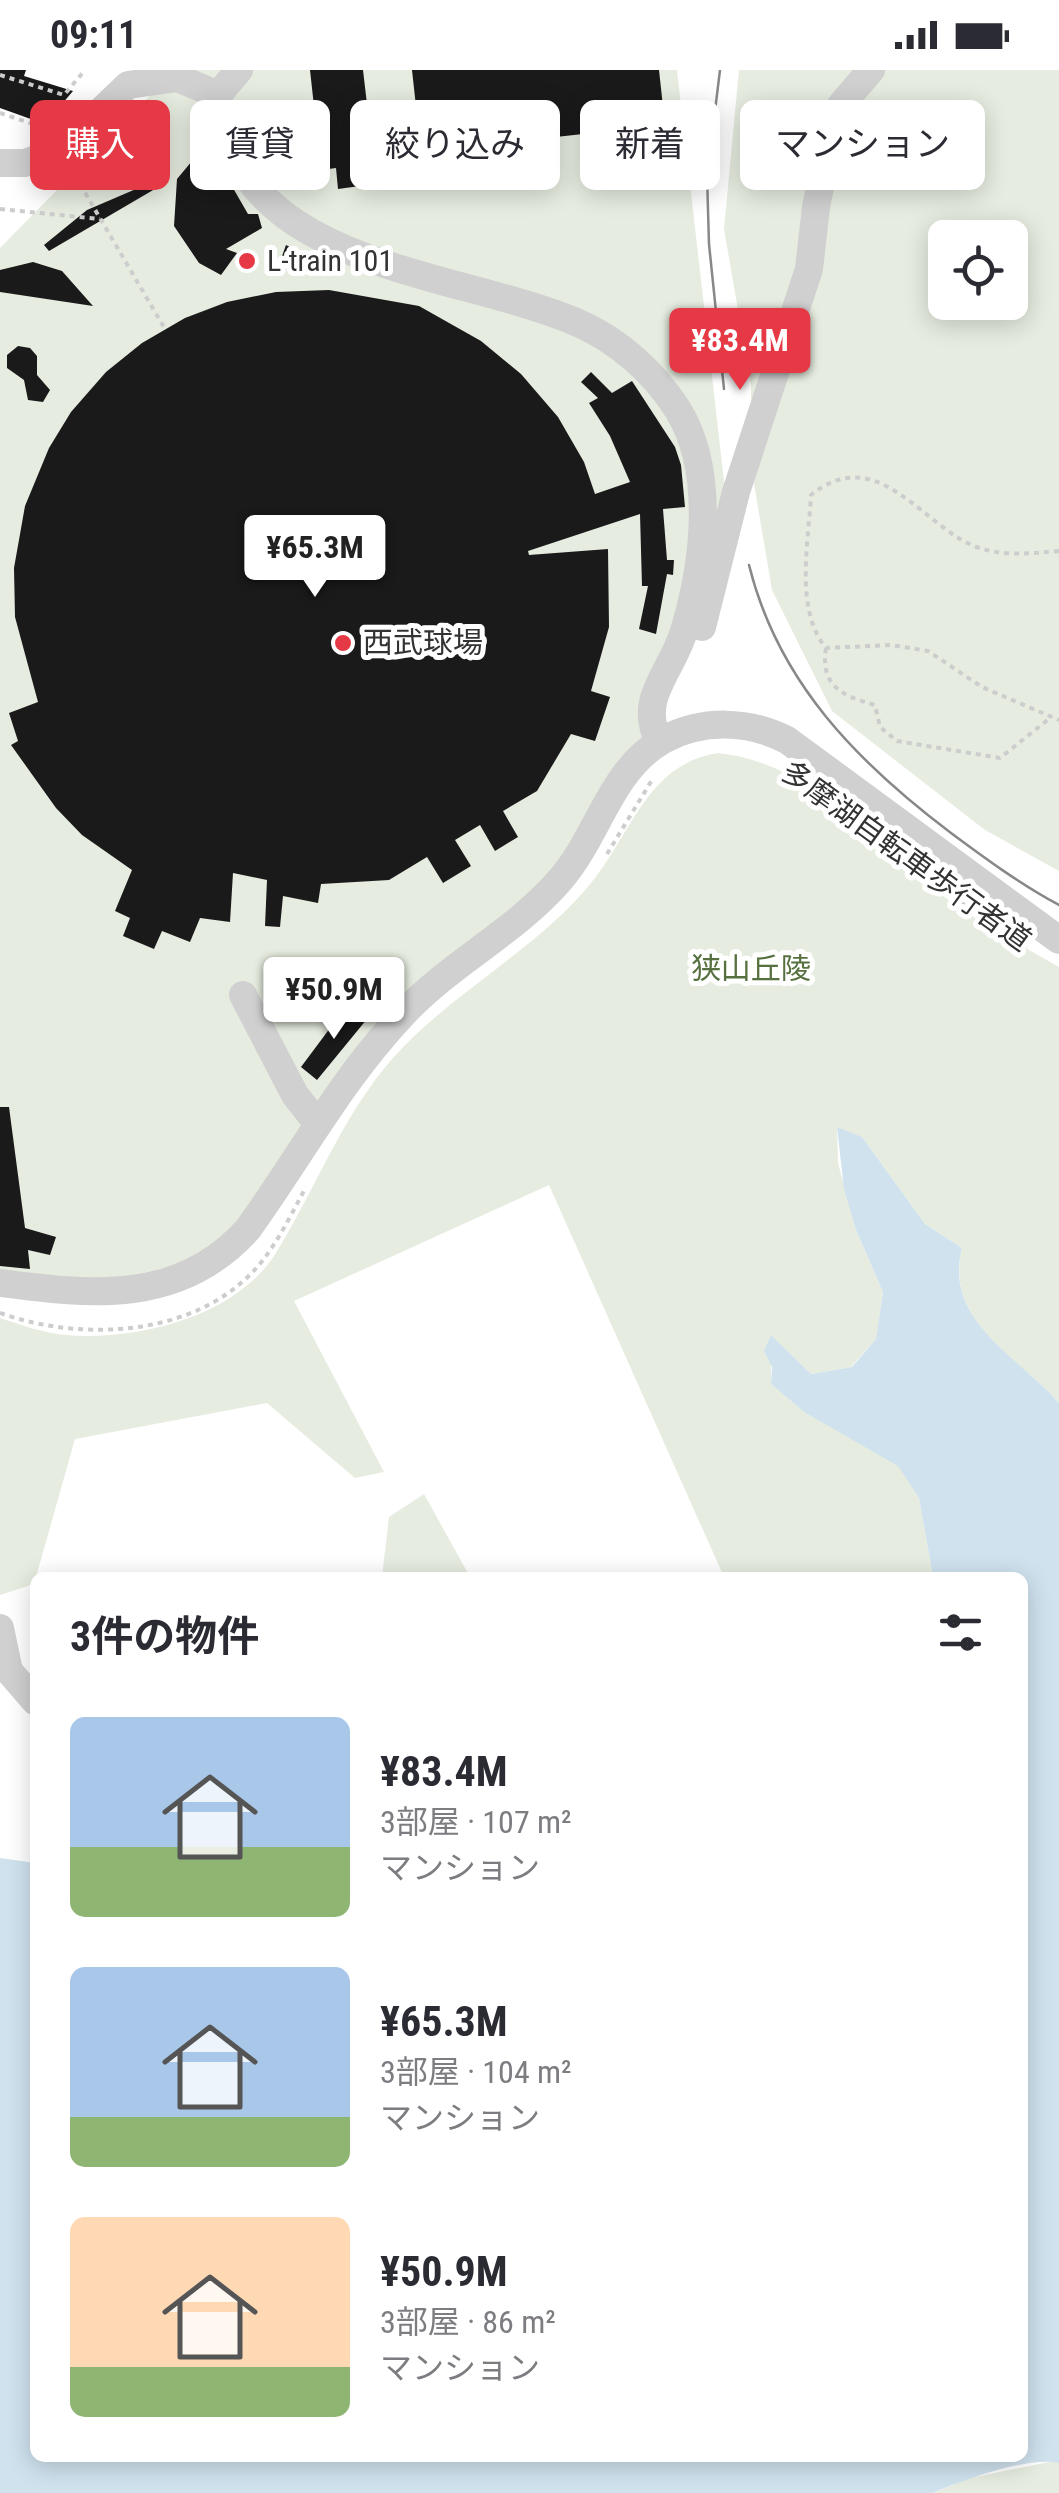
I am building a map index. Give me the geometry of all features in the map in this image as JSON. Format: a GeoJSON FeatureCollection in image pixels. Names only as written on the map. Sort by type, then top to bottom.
{"type":"FeatureCollection","features":[{"type":"Feature","properties":{"kind":"street"},"geometry":{"type":"LineString","coordinates":[[240,70],[218,95],[220,117],[262,198],[296,226],[366,256],[575,322],[628,354],[678,411],[692,437],[702,487],[698,556],[684,631],[650,708],[650,725],[667,748]]}},
{"type":"Feature","properties":{"kind":"street"},"geometry":{"type":"LineString","coordinates":[[667,748],[670,696],[699,638],[740,478],[810,269],[816,207],[831,134],[841,105],[871,70]]}},
{"type":"Feature","properties":{"kind":"street"},"geometry":{"type":"LineString","coordinates":[[112,100],[128,85],[178,78],[218,95]]}},
{"type":"Feature","properties":{"kind":"street"},"geometry":{"type":"LineString","coordinates":[[0,164],[30,160]]}},
{"type":"Feature","properties":{"kind":"street"},"geometry":{"type":"LineString","coordinates":[[0,1283],[137,1292],[193,1274],[248,1229],[364,1058],[422,994],[546,896],[579,855],[626,774],[667,748],[722,724],[758,728],[787,740],[1048,947]]}},
{"type":"Feature","properties":{"kind":"street"},"geometry":{"type":"LineString","coordinates":[[242,996],[295,1095],[318,1124]]}},
{"type":"Feature","properties":{"kind":"street"},"geometry":{"type":"LineString","coordinates":[[0,1628],[9,1671],[30,1695]]}},
{"type":"Feature","properties":{"kind":"path"},"geometry":{"type":"LineString","coordinates":[[0,76],[64,94],[85,70]]}},
{"type":"Feature","properties":{"kind":"path"},"geometry":{"type":"LineString","coordinates":[[0,113],[30,127]]}},
{"type":"Feature","properties":{"kind":"path"},"geometry":{"type":"LineString","coordinates":[[85,190],[165,329]]}},
{"type":"Feature","properties":{"kind":"path"},"geometry":{"type":"LineString","coordinates":[[0,208],[100,219]]}},
{"type":"Feature","properties":{"kind":"path"},"geometry":{"type":"LineString","coordinates":[[1050,718],[1000,758],[897,741],[880,727],[875,705],[844,696],[828,682],[823,666],[826,648],[819,639],[808,576],[812,494],[828,481],[868,479],[902,492],[962,540],[1006,556],[1059,552]]}},
{"type":"Feature","properties":{"kind":"path"},"geometry":{"type":"LineString","coordinates":[[826,648],[891,644],[928,651],[982,687],[1059,720]]}},
{"type":"Feature","properties":{"kind":"path"},"geometry":{"type":"LineString","coordinates":[[602,861],[667,748]]}},
{"type":"Feature","properties":{"kind":"path","name":"多摩湖自転車歩行者道"},"geometry":{"type":"LineString","coordinates":[[878,835],[977,915],[1048,947]]}},
{"type":"Feature","properties":{"kind":"path"},"geometry":{"type":"LineString","coordinates":[[0,1313],[55,1329],[88,1331],[136,1328],[191,1311],[234,1288],[264,1260],[311,1178]]}},
{"type":"Feature","properties":{"kind":"green space","name":"西武球場"},"geometry":{"type":"Polygon","coordinates":[[[175,70],[677,70],[680,100],[580,100],[580,190],[691,190],[725,490],[663,704],[567,858],[505,918],[243,1218],[201,1259],[150,1280],[0,1274],[0,248],[57,190],[170,190],[170,100],[146,100],[175,70]]]}},
{"type":"Feature","properties":{"kind":"green space"},"geometry":{"type":"Polygon","coordinates":[[[739,70],[1059,70],[1059,871],[985,830],[832,711],[772,590],[751,466],[751,385],[724,229],[739,70]]]}},
{"type":"Feature","properties":{"kind":"green space","name":"狭山丘陵"},"geometry":{"type":"Polygon","coordinates":[[[718,753],[775,768],[800,781],[946,898],[1059,967],[1059,1403],[973,1317],[959,1274],[962,1248],[925,1224],[862,1137],[837,1128],[838,1163],[856,1230],[883,1292],[876,1339],[851,1367],[811,1374],[771,1336],[771,1384],[804,1412],[898,1465],[919,1498],[932,1572],[722,1572],[549,1185],[294,1301],[384,1472],[355,1478],[267,1403],[75,1439],[37,1572],[30,1572],[30,1585],[0,1595],[0,1318],[57,1334],[123,1334],[183,1320],[236,1294],[276,1253],[344,1128],[393,1058],[416,1034],[570,906],[605,864],[657,786],[694,760],[718,753]]]}},
{"type":"Feature","properties":{"kind":"green space"},"geometry":{"type":"Polygon","coordinates":[[[424,1494],[467,1572],[383,1572],[389,1517],[424,1494]]]}},
{"type":"Feature","properties":{"kind":"green space"},"geometry":{"type":"Polygon","coordinates":[[[1059,2463],[1059,2493],[933,2493],[970,2478],[1059,2463]]]}},
{"type":"Feature","properties":{"kind":"water"},"geometry":{"type":"Polygon","coordinates":[[[837,1127],[862,1137],[925,1224],[962,1248],[959,1274],[963,1296],[973,1316],[1059,1403],[1059,2463],[1013,2466],[933,2493],[0,2493],[0,1858],[30,1862],[30,2462],[1028,2462],[1028,1572],[932,1572],[919,1498],[898,1466],[804,1412],[771,1384],[772,1367],[764,1351],[771,1335],[811,1374],[852,1367],[876,1339],[883,1292],[856,1230],[844,1189],[837,1127]]]}},
{"type":"Feature","properties":{"kind":"building"},"geometry":{"type":"Polygon","coordinates":[[[0,70],[26,70],[24,76],[73,91],[65,100],[30,100],[30,119],[0,108],[0,70]]]}},
{"type":"Feature","properties":{"kind":"building"},"geometry":{"type":"Polygon","coordinates":[[[310,70],[363,70],[367,100],[350,100],[350,187],[338,189],[336,168],[330,169],[330,100],[313,100],[310,70]]]}},
{"type":"Feature","properties":{"kind":"building"},"geometry":{"type":"Polygon","coordinates":[[[412,70],[659,70],[662,100],[580,100],[580,134],[560,137],[560,100],[415,100],[412,70]]]}},
{"type":"Feature","properties":{"kind":"building"},"geometry":{"type":"Polygon","coordinates":[[[190,163],[190,190],[234,190],[248,214],[258,214],[262,228],[226,249],[237,253],[221,275],[199,263],[174,226],[177,179],[190,163]]]}},
{"type":"Feature","properties":{"kind":"building"},"geometry":{"type":"Polygon","coordinates":[[[134,190],[153,190],[49,251],[44,245],[87,210],[134,190]]]}},
{"type":"Feature","properties":{"kind":"building"},"geometry":{"type":"Polygon","coordinates":[[[286,245],[326,265],[321,275],[281,259],[286,245]]]}},
{"type":"Feature","properties":{"kind":"building"},"geometry":{"type":"Polygon","coordinates":[[[33,262],[62,271],[93,306],[0,292],[0,270],[33,262]]]}},
{"type":"Feature","properties":{"kind":"building"},"geometry":{"type":"Polygon","coordinates":[[[329,290],[419,306],[481,341],[521,374],[558,417],[584,462],[595,494],[630,482],[610,436],[589,403],[598,398],[581,382],[591,372],[612,393],[632,381],[675,447],[681,465],[685,507],[663,509],[667,560],[674,560],[673,575],[667,574],[656,634],[639,629],[648,586],[642,586],[640,514],[528,551],[529,555],[608,549],[609,627],[591,691],[610,697],[595,741],[571,734],[537,791],[503,811],[518,837],[495,851],[480,825],[455,840],[471,866],[443,883],[427,857],[389,880],[321,884],[318,903],[283,896],[280,927],[265,926],[267,880],[233,873],[230,922],[200,918],[190,942],[162,931],[154,949],[123,936],[130,918],[115,911],[132,870],[82,835],[56,808],[11,745],[18,741],[9,713],[38,702],[15,617],[14,568],[25,506],[49,448],[71,412],[106,372],[142,343],[185,318],[227,302],[276,292],[329,290]]]}},
{"type":"Feature","properties":{"kind":"building"},"geometry":{"type":"Polygon","coordinates":[[[18,346],[30,348],[37,356],[37,375],[50,390],[43,402],[28,400],[24,380],[7,368],[7,355],[18,346]]]}},
{"type":"Feature","properties":{"kind":"building"},"geometry":{"type":"Polygon","coordinates":[[[348,1004],[367,1019],[317,1080],[301,1067],[348,1004]]]}},
{"type":"Feature","properties":{"kind":"building"},"geometry":{"type":"Polygon","coordinates":[[[0,1107],[9,1107],[25,1228],[56,1237],[50,1255],[28,1250],[30,1269],[0,1266],[0,1107]]]}},
{"type":"Feature","properties":{"kind":"tram line"},"geometry":{"type":"LineString","coordinates":[[720,70],[707,176],[709,244],[724,389]]}},
{"type":"Feature","properties":{"kind":"tram line"},"geometry":{"type":"LineString","coordinates":[[749,565],[780,646],[801,682],[853,748],[951,833],[1059,905]]}},
{"type":"Feature","properties":{"kind":"place","name":"L-train 101"},"geometry":{"type":"Point","coordinates":[247,261]}},
{"type":"Feature","properties":{"kind":"place","name":"西武球場"},"geometry":{"type":"Point","coordinates":[343,643]}}]}
